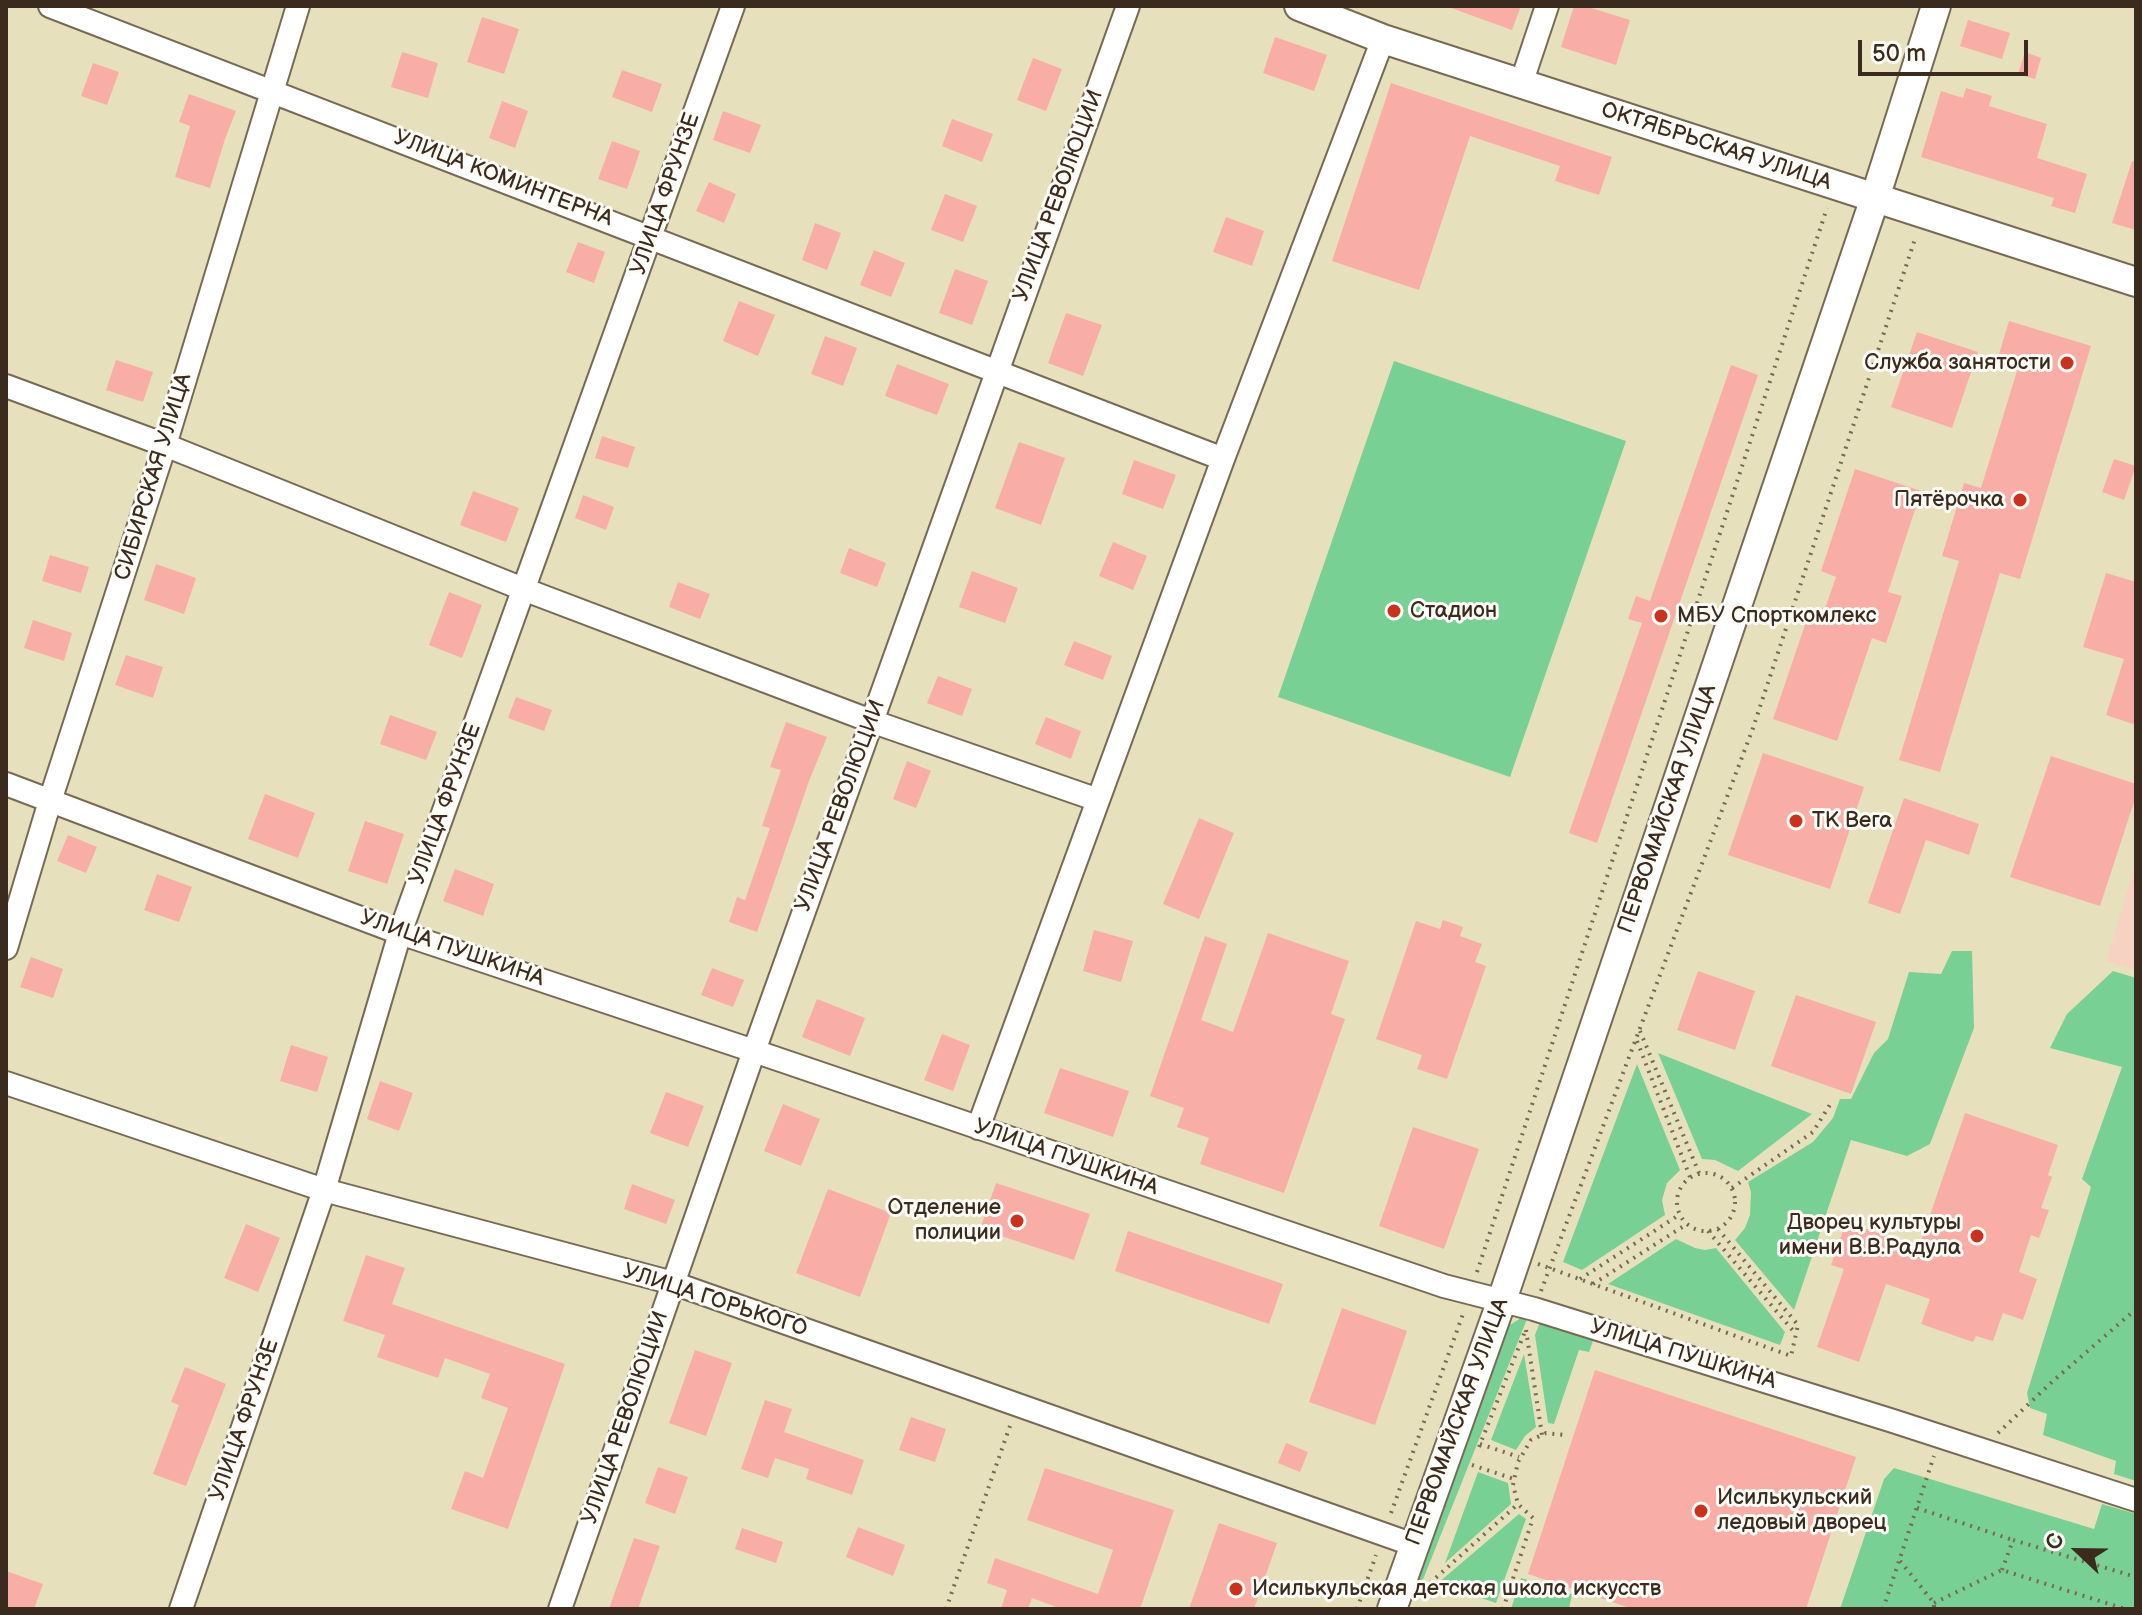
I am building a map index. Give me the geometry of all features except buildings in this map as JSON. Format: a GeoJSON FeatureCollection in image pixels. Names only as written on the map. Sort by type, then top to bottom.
{"type":"FeatureCollection","features":[{"type":"Feature","properties":{"kind":"street","name":"УЛИЦА КОМИНТЕРНА"},"geometry":{"type":"LineString","coordinates":[[50,6],[1223,459]]}},
{"type":"Feature","properties":{"kind":"street","name":"СИБИРСКАЯ УЛИЦА"},"geometry":{"type":"LineString","coordinates":[[6,948],[165,445],[298,6]]}},
{"type":"Feature","properties":{"kind":"street","name":"УЛИЦА ФРУНЗЕ"},"geometry":{"type":"LineString","coordinates":[[181,1609],[324,1190],[400,933],[733,6]]}},
{"type":"Feature","properties":{"kind":"street","name":"УЛИЦА РЕВОЛЮЦИИ"},"geometry":{"type":"LineString","coordinates":[[560,1609],[754,1051],[1128,6]]}},
{"type":"Feature","properties":{"kind":"street"},"geometry":{"type":"LineString","coordinates":[[1521,84],[1547,6]]}},
{"type":"Feature","properties":{"kind":"street","name":"ПЕРВОМАЙСКАЯ УЛИЦА"},"geometry":{"type":"LineString","coordinates":[[1392,1609],[1502,1300],[1875,198],[1936,6]]}},
{"type":"Feature","properties":{"kind":"street","name":"ОКТЯБРЬСКАЯ УЛИЦА"},"geometry":{"type":"LineString","coordinates":[[1303,7],[1383,39],[2136,282]]}},
{"type":"Feature","properties":{"kind":"street"},"geometry":{"type":"LineString","coordinates":[[978,1128],[1223,459],[1383,39]]}},
{"type":"Feature","properties":{"kind":"street"},"geometry":{"type":"LineString","coordinates":[[6,386],[165,445],[523,589],[871,721],[1098,800]]}},
{"type":"Feature","properties":{"kind":"street","name":"УЛИЦА ПУШКИНА"},"geometry":{"type":"LineString","coordinates":[[6,784],[400,933],[1414,1276],[1502,1300],[1530,1320],[1940,1436],[2136,1500]]}},
{"type":"Feature","properties":{"kind":"street","name":"УЛИЦА ГОРЬКОГО"},"geometry":{"type":"LineString","coordinates":[[6,1083],[324,1190],[673,1283],[1414,1545]]}},
{"type":"Feature","properties":{"kind":"path"},"geometry":{"type":"LineString","coordinates":[[1357,1609],[1470,1292],[1835,185]]}},
{"type":"Feature","properties":{"kind":"path"},"geometry":{"type":"LineString","coordinates":[[1514,1479],[1472,1465],[1530,1320],[1753,728],[1924,214]]}},
{"type":"Feature","properties":{"kind":"path"},"geometry":{"type":"LineString","coordinates":[[1640,1029],[1699,1173]]}},
{"type":"Feature","properties":{"kind":"path"},"geometry":{"type":"LineString","coordinates":[[1636,1039],[1690,1177]]}},
{"type":"Feature","properties":{"kind":"path"},"geometry":{"type":"LineString","coordinates":[[1732,1188],[1813,1132],[1831,1103]]}},
{"type":"Feature","properties":{"kind":"path"},"geometry":{"type":"LineString","coordinates":[[1699,1173],[1718,1175],[1732,1188],[1735,1207],[1726,1223],[1718,1229],[1699,1230],[1687,1224],[1680,1215],[1676,1202],[1678,1192],[1690,1177],[1699,1173]]}},
{"type":"Feature","properties":{"kind":"path"},"geometry":{"type":"LineString","coordinates":[[1580,1279],[1680,1215]]}},
{"type":"Feature","properties":{"kind":"path"},"geometry":{"type":"LineString","coordinates":[[1593,1284],[1687,1224]]}},
{"type":"Feature","properties":{"kind":"path"},"geometry":{"type":"LineString","coordinates":[[1516,1256],[1791,1356],[1798,1325],[1718,1229]]}},
{"type":"Feature","properties":{"kind":"path"},"geometry":{"type":"LineString","coordinates":[[1708,1231],[1795,1334]]}},
{"type":"Feature","properties":{"kind":"path"},"geometry":{"type":"LineString","coordinates":[[1980,1449],[2136,1309]]}},
{"type":"Feature","properties":{"kind":"path"},"geometry":{"type":"LineString","coordinates":[[1530,1320],[1542,1435]]}},
{"type":"Feature","properties":{"kind":"path"},"geometry":{"type":"LineString","coordinates":[[946,1609],[1017,1406]]}},
{"type":"Feature","properties":{"kind":"path"},"geometry":{"type":"LineString","coordinates":[[1503,1609],[1533,1518],[1518,1504],[1514,1479],[1520,1458],[1531,1440],[1546,1433],[1564,1435]]}},
{"type":"Feature","properties":{"kind":"path"},"geometry":{"type":"LineString","coordinates":[[1883,1609],[1940,1436]]}},
{"type":"Feature","properties":{"kind":"path"},"geometry":{"type":"LineString","coordinates":[[1480,1444],[1520,1458]]}},
{"type":"Feature","properties":{"kind":"path"},"geometry":{"type":"LineString","coordinates":[[1427,1576],[1422,1590],[1518,1504]]}},
{"type":"Feature","properties":{"kind":"path"},"geometry":{"type":"LineString","coordinates":[[1917,1508],[2136,1577]]}},
{"type":"Feature","properties":{"kind":"path"},"geometry":{"type":"LineString","coordinates":[[1900,1561],[1934,1606],[2002,1570],[2013,1540]]}},
{"type":"Feature","properties":{"kind":"path"},"geometry":{"type":"LineString","coordinates":[[2002,1570],[2125,1609]]}},
{"type":"Feature","properties":{"kind":"shaded area"},"geometry":{"type":"Polygon","coordinates":[[[2136,861],[2136,970],[2106,961],[2136,861]]]}},
{"type":"Feature","properties":{"kind":"green space"},"geometry":{"type":"Polygon","coordinates":[[[1394,361],[1626,441],[1510,777],[1278,697],[1394,361]]]}},
{"type":"Feature","properties":{"kind":"green space"},"geometry":{"type":"Polygon","coordinates":[[[1952,951],[1972,951],[1974,1028],[1930,1144],[1907,1156],[1851,1140],[1794,1310],[1735,1240],[1745,1228],[1750,1215],[1748,1182],[1813,1142],[1833,1118],[1840,1099],[1851,1099],[1874,1053],[1888,1039],[1909,972],[1941,974],[1952,951]]]}},
{"type":"Feature","properties":{"kind":"green space"},"geometry":{"type":"Polygon","coordinates":[[[2113,971],[2136,978],[2136,1481],[2114,1474],[2116,1461],[2043,1435],[2047,1414],[2030,1408],[2027,1393],[2091,1187],[2082,1179],[2122,1067],[2050,1048],[2067,1014],[2113,971]]]}},
{"type":"Feature","properties":{"kind":"green space"},"geometry":{"type":"Polygon","coordinates":[[[1658,1053],[1812,1114],[1738,1171],[1715,1160],[1702,1159],[1658,1053]]]}},
{"type":"Feature","properties":{"kind":"green space"},"geometry":{"type":"Polygon","coordinates":[[[1637,1064],[1680,1170],[1667,1183],[1662,1200],[1665,1215],[1582,1270],[1563,1262],[1637,1064]]]}},
{"type":"Feature","properties":{"kind":"green space"},"geometry":{"type":"Polygon","coordinates":[[[1676,1239],[1695,1248],[1716,1248],[1785,1332],[1780,1345],[1608,1284],[1676,1239]]]}},
{"type":"Feature","properties":{"kind":"green space"},"geometry":{"type":"Polygon","coordinates":[[[1521,1318],[1527,1319],[1422,1582],[1414,1580],[1502,1330],[1521,1318]]]}},
{"type":"Feature","properties":{"kind":"green space"},"geometry":{"type":"Polygon","coordinates":[[[1540,1322],[1594,1338],[1589,1352],[1579,1350],[1554,1424],[1548,1423],[1535,1335],[1540,1322]]]}},
{"type":"Feature","properties":{"kind":"green space"},"geometry":{"type":"Polygon","coordinates":[[[1524,1354],[1536,1427],[1516,1450],[1491,1440],[1524,1354]]]}},
{"type":"Feature","properties":{"kind":"green space"},"geometry":{"type":"Polygon","coordinates":[[[1894,1468],[2094,1529],[2102,1504],[2136,1514],[2136,1609],[1840,1609],[1884,1479],[1894,1468]]]}},
{"type":"Feature","properties":{"kind":"green space"},"geometry":{"type":"Polygon","coordinates":[[[1478,1472],[1508,1483],[1511,1504],[1445,1563],[1478,1472]]]}},
{"type":"Feature","properties":{"kind":"green space"},"geometry":{"type":"Polygon","coordinates":[[[1519,1514],[1526,1519],[1496,1603],[1438,1583],[1519,1514]]]}},
{"type":"Feature","properties":{"kind":"green space"},"geometry":{"type":"Polygon","coordinates":[[[1521,1578],[1572,1594],[1569,1609],[1511,1609],[1521,1578]]]}},
{"type":"Feature","properties":{"kind":"place","name":"Служба занятости"},"geometry":{"type":"Point","coordinates":[2067,363]}},
{"type":"Feature","properties":{"kind":"place","name":"Пятёрочка"},"geometry":{"type":"Point","coordinates":[2020,500]}},
{"type":"Feature","properties":{"kind":"place","name":"Стадион"},"geometry":{"type":"Point","coordinates":[1394,611]}},
{"type":"Feature","properties":{"kind":"place","name":"МБУ Спорткомлекс"},"geometry":{"type":"Point","coordinates":[1661,616]}},
{"type":"Feature","properties":{"kind":"place","name":"ТК Вега"},"geometry":{"type":"Point","coordinates":[1796,821]}},
{"type":"Feature","properties":{"kind":"place","name":"Отделение полиции"},"geometry":{"type":"Point","coordinates":[1017,1221]}},
{"type":"Feature","properties":{"kind":"place","name":"Дворец культуры имени В.В.Радула"},"geometry":{"type":"Point","coordinates":[1977,1236]}},
{"type":"Feature","properties":{"kind":"place","name":"Исилькульский ледовый дворец"},"geometry":{"type":"Point","coordinates":[1701,1511]}},
{"type":"Feature","properties":{"kind":"place","name":"Исилькульская детская школа искусств"},"geometry":{"type":"Point","coordinates":[1236,1589]}}]}
